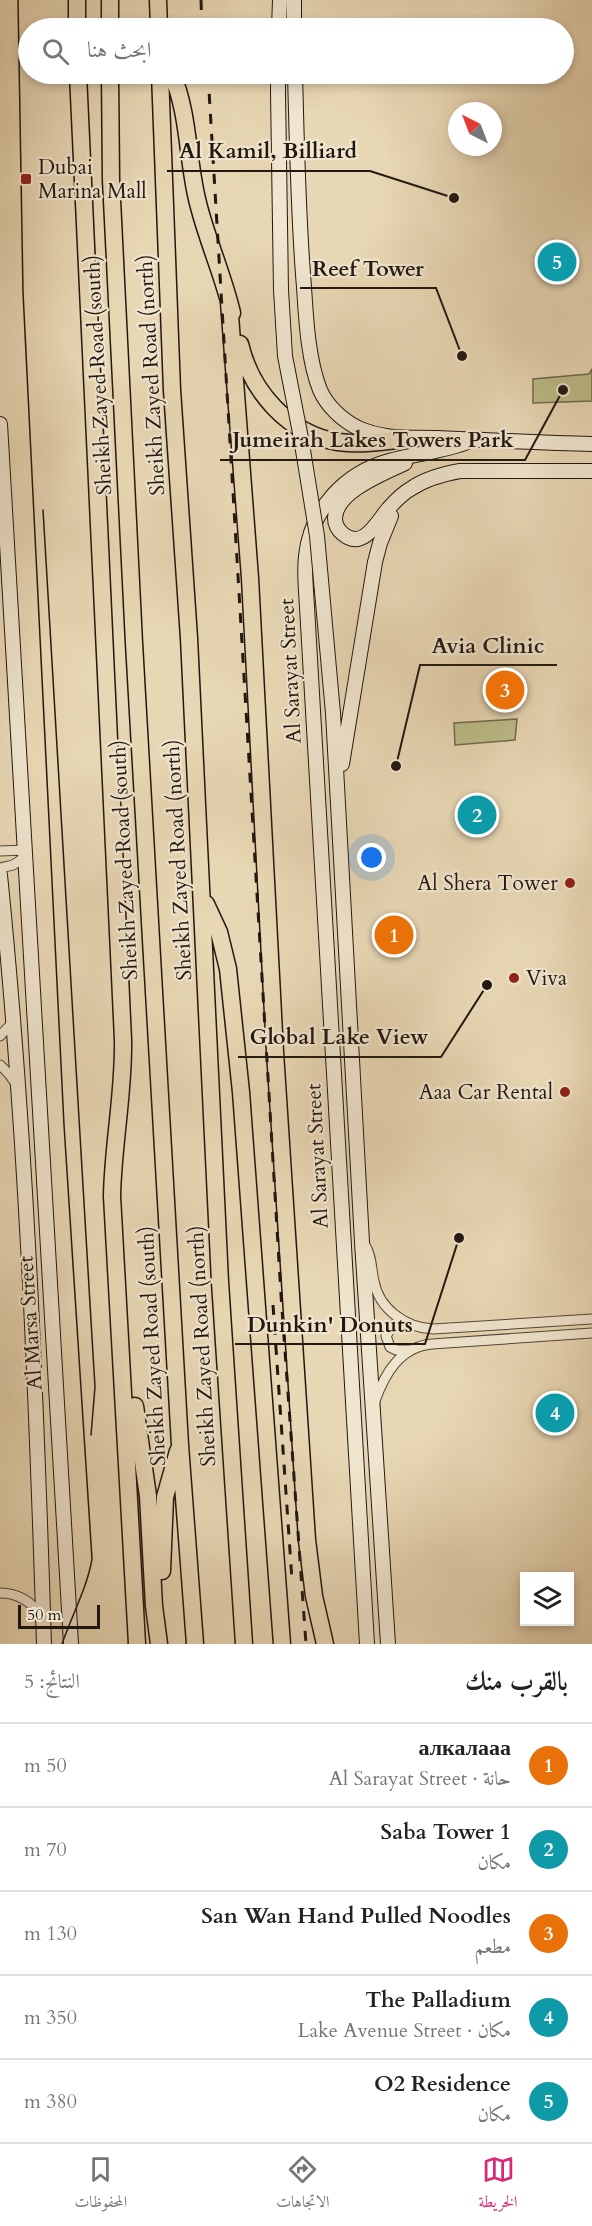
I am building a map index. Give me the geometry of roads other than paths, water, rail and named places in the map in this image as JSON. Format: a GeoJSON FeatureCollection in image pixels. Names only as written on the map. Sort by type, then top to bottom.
{"type":"FeatureCollection","features":[{"type":"Feature","properties":{"kind":"highway"},"geometry":{"type":"LineString","coordinates":[[77,0],[77,18]]}},
{"type":"Feature","properties":{"kind":"highway"},"geometry":{"type":"LineString","coordinates":[[110,0],[110,18]]}},
{"type":"Feature","properties":{"kind":"highway"},"geometry":{"type":"LineString","coordinates":[[159,0],[159,18]]}},
{"type":"Feature","properties":{"kind":"highway"},"geometry":{"type":"LineString","coordinates":[[78,84],[123,1040],[123,1072],[115,1139],[112,1196],[137,1644]]}},
{"type":"Feature","properties":{"kind":"highway","name":"Sheikh Zayed Road (south)"},"geometry":{"type":"LineString","coordinates":[[110,84],[111,180],[134,643],[180,1445],[195,1644]]}},
{"type":"Feature","properties":{"kind":"highway","name":"Sheikh Zayed Road (north)"},"geometry":{"type":"LineString","coordinates":[[160,84],[172,390],[189,638],[220,1282],[244,1644]]}},
{"type":"Feature","properties":{"kind":"highway"},"geometry":{"type":"LineString","coordinates":[[175,84],[183,106],[193,180],[201,217],[230,302],[242,352],[252,378],[266,400],[285,418],[309,432],[331,440],[359,443],[402,439]]}},
{"type":"Feature","properties":{"kind":"highway"},"geometry":{"type":"LineString","coordinates":[[230,302],[250,578],[275,1052],[308,1540],[314,1596],[325,1644]]}},
{"type":"Feature","properties":{"kind":"highway"},"geometry":{"type":"LineString","coordinates":[[202,898],[219,932],[228,969],[241,1092],[282,1644]]}},
{"type":"Feature","properties":{"kind":"highway"},"geometry":{"type":"LineString","coordinates":[[123,1365],[134,1399],[145,1475],[154,1606],[159,1644]]}},
{"type":"Feature","properties":{"kind":"highway"},"geometry":{"type":"LineString","coordinates":[[165,1644],[162,1575],[163,1516],[168,1478],[180,1445]]}},
{"type":"Feature","properties":{"kind":"main road"},"geometry":{"type":"LineString","coordinates":[[279,18],[280,0]]}},
{"type":"Feature","properties":{"kind":"main road"},"geometry":{"type":"LineString","coordinates":[[294,0],[294,18]]}},
{"type":"Feature","properties":{"kind":"main road","name":"Al Sarayat Street"},"geometry":{"type":"LineString","coordinates":[[278,84],[281,290],[285,356],[302,438],[317,536],[333,712],[362,1242],[388,1644]]}},
{"type":"Feature","properties":{"kind":"main road","name":"Al Sarayat Street"},"geometry":{"type":"LineString","coordinates":[[295,84],[300,241],[306,315],[315,376],[330,406],[342,418],[357,427],[402,439],[436,438],[592,444]]}},
{"type":"Feature","properties":{"kind":"main road","name":"Al Marsa Street"},"geometry":{"type":"LineString","coordinates":[[0,424],[71,1644]]}},
{"type":"Feature","properties":{"kind":"main road","name":"Al Sarayat Street"},"geometry":{"type":"LineString","coordinates":[[367,1644],[307,618],[306,556],[317,519],[327,502],[355,475],[373,466],[453,448],[470,441]]}},
{"type":"Feature","properties":{"kind":"main road"},"geometry":{"type":"LineString","coordinates":[[423,454],[371,479],[356,489],[335,515],[338,528],[347,537],[366,536],[393,504],[411,488],[441,475],[459,471],[592,471]]}},
{"type":"Feature","properties":{"kind":"main road","name":"Al Sarayat Street"},"geometry":{"type":"LineString","coordinates":[[337,793],[366,612],[380,543],[393,514],[411,488]]}},
{"type":"Feature","properties":{"kind":"main road","name":"Al Marsa Street"},"geometry":{"type":"LineString","coordinates":[[0,875],[2,920],[18,1087],[33,1314],[44,1644]]}},
{"type":"Feature","properties":{"kind":"main road"},"geometry":{"type":"LineString","coordinates":[[340,1176],[359,1174]]}},
{"type":"Feature","properties":{"kind":"street"},"geometry":{"type":"LineString","coordinates":[[0,851],[25,853]]}},
{"type":"Feature","properties":{"kind":"street"},"geometry":{"type":"LineString","coordinates":[[0,868],[13,865],[25,853]]}},
{"type":"Feature","properties":{"kind":"street"},"geometry":{"type":"LineString","coordinates":[[0,1036],[12,1023]]}},
{"type":"Feature","properties":{"kind":"street"},"geometry":{"type":"LineString","coordinates":[[0,1065],[18,1087]]}},
{"type":"Feature","properties":{"kind":"street"},"geometry":{"type":"LineString","coordinates":[[362,1242],[370,1254],[373,1279],[380,1298],[393,1313],[410,1325]]}},
{"type":"Feature","properties":{"kind":"street"},"geometry":{"type":"LineString","coordinates":[[592,1319],[433,1329],[393,1325],[386,1336],[390,1347],[396,1350],[410,1350],[432,1344],[592,1333]]}},
{"type":"Feature","properties":{"kind":"street"},"geometry":{"type":"LineString","coordinates":[[372,1409],[384,1377],[391,1367],[410,1350]]}},
{"type":"Feature","properties":{"kind":"street"},"geometry":{"type":"LineString","coordinates":[[0,1593],[19,1596],[29,1602],[44,1619]]}},
{"type":"Feature","properties":{"kind":"tram line"},"geometry":{"type":"LineString","coordinates":[[18,0],[18,18]]}},
{"type":"Feature","properties":{"kind":"tram line"},"geometry":{"type":"LineString","coordinates":[[19,84],[23,292],[64,1125],[92,1559],[83,1591],[62,1644]]}},
{"type":"Feature","properties":{"kind":"tram line"},"geometry":{"type":"LineString","coordinates":[[43,510],[95,1387],[91,1435]]}},
{"type":"Feature","properties":{"kind":"railway"},"geometry":{"type":"LineString","coordinates":[[201,0],[202,18]]}},
{"type":"Feature","properties":{"kind":"railway"},"geometry":{"type":"LineString","coordinates":[[209,84],[281,1295],[306,1644]]}},
{"type":"Feature","properties":{"kind":"railway"},"geometry":{"type":"LineString","coordinates":[[273,1305],[292,1580]]}},
{"type":"Feature","properties":{"kind":"place","name":"Dubai Marina Mall"},"geometry":{"type":"Point","coordinates":[26,179]}},
{"type":"Feature","properties":{"kind":"place","name":"Al Kamil, Billiard"},"geometry":{"type":"Point","coordinates":[454,198]}},
{"type":"Feature","properties":{"kind":"place","name":"O2 Residence"},"geometry":{"type":"Point","coordinates":[557,262]}},
{"type":"Feature","properties":{"kind":"place","name":"Reef Tower"},"geometry":{"type":"Point","coordinates":[462,356]}},
{"type":"Feature","properties":{"kind":"place","name":"Jumeirah Lakes Towers Park"},"geometry":{"type":"Point","coordinates":[563,390]}},
{"type":"Feature","properties":{"kind":"place","name":"San Wan Hand Pulled Noodles"},"geometry":{"type":"Point","coordinates":[505,690]}},
{"type":"Feature","properties":{"kind":"place","name":"Avia Clinic"},"geometry":{"type":"Point","coordinates":[396,766]}},
{"type":"Feature","properties":{"kind":"place","name":"Saba Tower 1"},"geometry":{"type":"Point","coordinates":[477,815]}},
{"type":"Feature","properties":{"kind":"place","name":"Al Shera Tower"},"geometry":{"type":"Point","coordinates":[570,883]}},
{"type":"Feature","properties":{"kind":"place","name":"алкалааа"},"geometry":{"type":"Point","coordinates":[394,935]}},
{"type":"Feature","properties":{"kind":"place","name":"Viva"},"geometry":{"type":"Point","coordinates":[514,978]}},
{"type":"Feature","properties":{"kind":"place","name":"Global Lake View"},"geometry":{"type":"Point","coordinates":[487,985]}},
{"type":"Feature","properties":{"kind":"place","name":"Aaa Car Rental"},"geometry":{"type":"Point","coordinates":[565,1092]}},
{"type":"Feature","properties":{"kind":"place","name":"Dunkin' Donuts"},"geometry":{"type":"Point","coordinates":[459,1238]}},
{"type":"Feature","properties":{"kind":"place","name":"The Palladium"},"geometry":{"type":"Point","coordinates":[555,1413]}}]}
